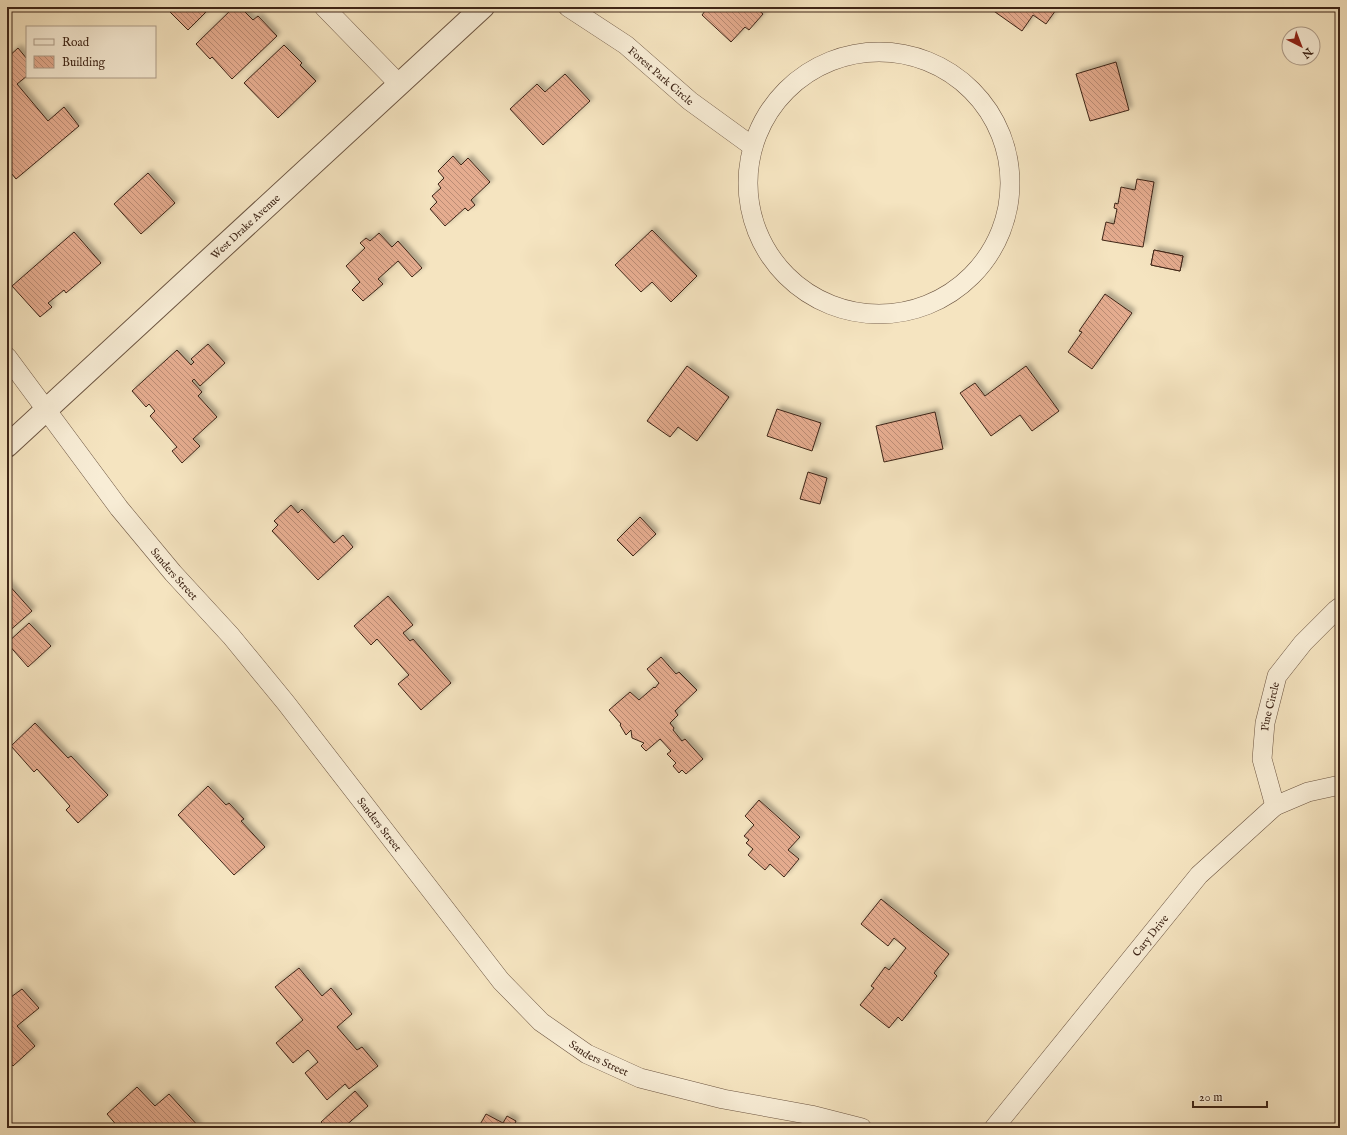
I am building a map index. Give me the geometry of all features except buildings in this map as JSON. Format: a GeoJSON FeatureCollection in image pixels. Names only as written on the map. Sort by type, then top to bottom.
{"type":"FeatureCollection","features":[{"type":"Feature","properties":{"kind":"street"},"geometry":{"type":"LineString","coordinates":[[324,7],[399,84]]}},
{"type":"Feature","properties":{"kind":"street","name":"West Drake Avenue"},"geometry":{"type":"LineString","coordinates":[[7,446],[483,7]]}},
{"type":"Feature","properties":{"kind":"street","name":"Forest Park Circle"},"geometry":{"type":"LineString","coordinates":[[568,7],[626,45],[690,101],[752,146]]}},
{"type":"Feature","properties":{"kind":"street"},"geometry":{"type":"LineString","coordinates":[[890,52],[933,62],[970,87],[997,124],[1010,166],[1008,211],[991,252],[963,284],[927,306],[886,315],[844,311],[806,294],[775,265],[754,229],[747,188],[752,146],[772,106],[804,74],[845,56],[890,52]]}},
{"type":"Feature","properties":{"kind":"street","name":"Sanders Street"},"geometry":{"type":"LineString","coordinates":[[7,357],[119,508],[173,573],[231,636],[286,703],[501,981],[541,1022],[587,1054],[640,1078],[724,1099],[811,1115],[862,1128]]}},
{"type":"Feature","properties":{"kind":"street","name":"Pine Circle"},"geometry":{"type":"LineString","coordinates":[[1275,806],[1262,759],[1265,723],[1277,676],[1303,643],[1340,607]]}},
{"type":"Feature","properties":{"kind":"street","name":"Cary Drive"},"geometry":{"type":"LineString","coordinates":[[994,1128],[1199,874],[1275,806],[1308,792],[1340,785]]}}]}
